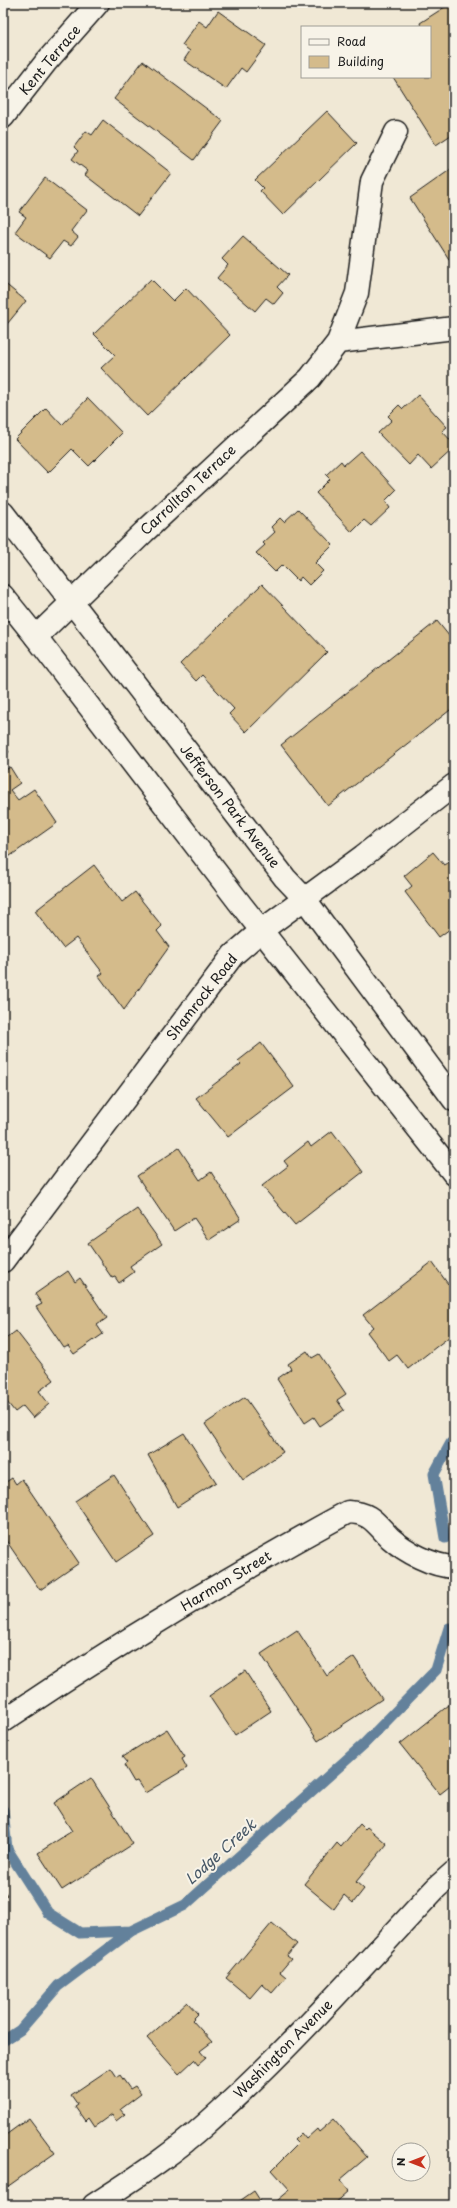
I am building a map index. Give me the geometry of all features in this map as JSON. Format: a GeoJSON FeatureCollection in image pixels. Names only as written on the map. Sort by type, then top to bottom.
{"type":"FeatureCollection","features":[{"type":"Feature","properties":{"kind":"street","name":"Kent Terrace"},"geometry":{"type":"LineString","coordinates":[[3,117],[46,62],[98,3]]}},
{"type":"Feature","properties":{"kind":"street","name":"Carrollton Terrace"},"geometry":{"type":"LineString","coordinates":[[36,637],[251,431],[310,378],[338,342],[357,293],[372,180],[396,132]]}},
{"type":"Feature","properties":{"kind":"street"},"geometry":{"type":"LineString","coordinates":[[338,342],[454,328]]}},
{"type":"Feature","properties":{"kind":"street","name":"Jefferson Park Avenue"},"geometry":{"type":"LineString","coordinates":[[3,513],[285,878],[304,898],[454,1100]]}},
{"type":"Feature","properties":{"kind":"street"},"geometry":{"type":"LineString","coordinates":[[3,596],[262,930],[454,1174]]}},
{"type":"Feature","properties":{"kind":"street","name":"Shamrock Road"},"geometry":{"type":"LineString","coordinates":[[3,1262],[233,955],[262,930],[363,856],[454,785]]}},
{"type":"Feature","properties":{"kind":"street","name":"Harmon Street"},"geometry":{"type":"LineString","coordinates":[[3,1721],[53,1687],[264,1557],[348,1512],[360,1512],[374,1520],[391,1538],[418,1556],[446,1566],[454,1567]]}},
{"type":"Feature","properties":{"kind":"street","name":"Washington Avenue"},"geometry":{"type":"LineString","coordinates":[[94,2205],[206,2125],[308,2025],[436,1888],[454,1872]]}},
{"type":"Feature","properties":{"kind":"building"},"geometry":{"type":"Polygon","coordinates":[[[3,3],[12,3],[3,14],[3,3]]]}},
{"type":"Feature","properties":{"kind":"building"},"geometry":{"type":"Polygon","coordinates":[[[451,3],[454,3],[454,133],[436,145],[394,78],[431,78],[431,26],[421,26],[420,23],[451,3]]]}},
{"type":"Feature","properties":{"kind":"building"},"geometry":{"type":"Polygon","coordinates":[[[218,11],[266,45],[246,72],[241,68],[226,89],[184,60],[190,51],[182,45],[199,21],[207,27],[218,11]]]}},
{"type":"Feature","properties":{"kind":"building"},"geometry":{"type":"Polygon","coordinates":[[[143,61],[223,121],[194,160],[114,99],[143,61]]]}},
{"type":"Feature","properties":{"kind":"building"},"geometry":{"type":"Polygon","coordinates":[[[327,111],[357,143],[283,215],[260,191],[263,188],[255,180],[327,111]]]}},
{"type":"Feature","properties":{"kind":"building"},"geometry":{"type":"Polygon","coordinates":[[[103,120],[171,173],[138,216],[85,175],[88,171],[72,159],[78,151],[74,147],[86,131],[92,135],[103,120]]]}},
{"type":"Feature","properties":{"kind":"building"},"geometry":{"type":"Polygon","coordinates":[[[454,167],[454,267],[410,198],[454,167]]]}},
{"type":"Feature","properties":{"kind":"building"},"geometry":{"type":"Polygon","coordinates":[[[45,178],[87,210],[71,231],[78,237],[71,246],[63,241],[50,258],[15,232],[26,217],[19,212],[45,178]]]}},
{"type":"Feature","properties":{"kind":"building"},"geometry":{"type":"Polygon","coordinates":[[[243,236],[288,275],[277,287],[283,293],[274,304],[266,298],[255,311],[217,278],[228,265],[222,259],[243,236]]]}},
{"type":"Feature","properties":{"kind":"building"},"geometry":{"type":"Polygon","coordinates":[[[151,279],[173,301],[186,288],[230,335],[147,416],[101,368],[115,355],[94,334],[151,279]]]}},
{"type":"Feature","properties":{"kind":"building"},"geometry":{"type":"Polygon","coordinates":[[[3,282],[26,301],[3,329],[3,282]]]}},
{"type":"Feature","properties":{"kind":"building"},"geometry":{"type":"Polygon","coordinates":[[[418,395],[447,427],[442,431],[454,444],[454,448],[431,469],[418,455],[409,465],[378,433],[392,420],[388,416],[399,405],[403,409],[418,395]]]}},
{"type":"Feature","properties":{"kind":"building"},"geometry":{"type":"Polygon","coordinates":[[[88,398],[122,433],[89,466],[72,449],[48,473],[15,439],[46,408],[62,425],[88,398]]]}},
{"type":"Feature","properties":{"kind":"building"},"geometry":{"type":"Polygon","coordinates":[[[360,451],[396,490],[385,501],[390,508],[371,526],[364,520],[352,532],[316,493],[330,479],[326,475],[341,461],[344,465],[360,451]]]}},
{"type":"Feature","properties":{"kind":"building"},"geometry":{"type":"Polygon","coordinates":[[[298,509],[333,545],[315,563],[323,571],[309,585],[301,577],[298,581],[282,565],[275,572],[256,553],[265,545],[263,543],[275,532],[271,527],[280,518],[284,522],[298,509]]]}},
{"type":"Feature","properties":{"kind":"building"},"geometry":{"type":"Polygon","coordinates":[[[262,584],[327,652],[246,732],[229,714],[234,709],[202,675],[196,681],[180,664],[262,584]]]}},
{"type":"Feature","properties":{"kind":"building"},"geometry":{"type":"Polygon","coordinates":[[[437,621],[454,642],[454,707],[328,806],[281,745],[437,621]]]}},
{"type":"Feature","properties":{"kind":"building"},"geometry":{"type":"Polygon","coordinates":[[[3,744],[9,752],[3,756],[3,744]]]}},
{"type":"Feature","properties":{"kind":"building"},"geometry":{"type":"Polygon","coordinates":[[[10,767],[20,783],[10,790],[18,800],[34,789],[57,823],[3,861],[3,772],[10,767]]]}},
{"type":"Feature","properties":{"kind":"building"},"geometry":{"type":"Polygon","coordinates":[[[433,852],[444,865],[454,858],[454,926],[439,937],[405,892],[412,886],[404,876],[433,852]]]}},
{"type":"Feature","properties":{"kind":"building"},"geometry":{"type":"Polygon","coordinates":[[[94,865],[122,902],[135,892],[162,926],[157,931],[169,947],[124,1010],[99,976],[103,973],[76,938],[63,948],[35,911],[94,865]]]}},
{"type":"Feature","properties":{"kind":"building"},"geometry":{"type":"Polygon","coordinates":[[[261,1043],[294,1087],[228,1137],[196,1098],[241,1064],[238,1061],[261,1043]]]}},
{"type":"Feature","properties":{"kind":"building"},"geometry":{"type":"Polygon","coordinates":[[[332,1131],[363,1172],[295,1225],[262,1186],[288,1166],[284,1161],[308,1142],[311,1147],[332,1131]]]}},
{"type":"Feature","properties":{"kind":"building"},"geometry":{"type":"Polygon","coordinates":[[[179,1148],[200,1180],[211,1172],[241,1219],[209,1240],[194,1218],[174,1231],[137,1176],[179,1148]]]}},
{"type":"Feature","properties":{"kind":"building"},"geometry":{"type":"Polygon","coordinates":[[[137,1209],[162,1244],[130,1266],[134,1272],[119,1283],[115,1277],[112,1278],[88,1243],[137,1209]]]}},
{"type":"Feature","properties":{"kind":"building"},"geometry":{"type":"Polygon","coordinates":[[[432,1262],[448,1284],[454,1279],[454,1333],[408,1369],[397,1355],[389,1361],[367,1332],[373,1327],[363,1315],[432,1262]]]}},
{"type":"Feature","properties":{"kind":"building"},"geometry":{"type":"Polygon","coordinates":[[[68,1271],[75,1282],[80,1278],[107,1318],[97,1325],[103,1334],[74,1354],[68,1346],[64,1348],[36,1307],[42,1304],[35,1294],[68,1271]]]}},
{"type":"Feature","properties":{"kind":"building"},"geometry":{"type":"Polygon","coordinates":[[[16,1331],[54,1380],[39,1391],[49,1404],[33,1418],[23,1406],[15,1412],[3,1397],[3,1341],[16,1331]]]}},
{"type":"Feature","properties":{"kind":"building"},"geometry":{"type":"Polygon","coordinates":[[[307,1351],[312,1358],[319,1354],[346,1394],[337,1400],[344,1410],[320,1426],[314,1417],[305,1423],[277,1379],[291,1369],[288,1364],[307,1351]]]}},
{"type":"Feature","properties":{"kind":"building"},"geometry":{"type":"Polygon","coordinates":[[[245,1397],[283,1452],[243,1480],[205,1424],[245,1397]]]}},
{"type":"Feature","properties":{"kind":"building"},"geometry":{"type":"Polygon","coordinates":[[[184,1433],[216,1482],[177,1507],[148,1455],[184,1433]]]}},
{"type":"Feature","properties":{"kind":"building"},"geometry":{"type":"Polygon","coordinates":[[[114,1475],[154,1536],[116,1562],[75,1501],[114,1475]]]}},
{"type":"Feature","properties":{"kind":"building"},"geometry":{"type":"Polygon","coordinates":[[[12,1478],[16,1484],[22,1479],[79,1563],[40,1590],[3,1536],[3,1484],[12,1478]]]}},
{"type":"Feature","properties":{"kind":"building"},"geometry":{"type":"Polygon","coordinates":[[[297,1630],[327,1676],[354,1657],[382,1699],[318,1741],[261,1654],[297,1630]]]}},
{"type":"Feature","properties":{"kind":"building"},"geometry":{"type":"Polygon","coordinates":[[[245,1671],[271,1711],[235,1735],[209,1696],[245,1671]]]}},
{"type":"Feature","properties":{"kind":"building"},"geometry":{"type":"Polygon","coordinates":[[[454,1701],[454,1783],[440,1794],[400,1744],[454,1701]]]}},
{"type":"Feature","properties":{"kind":"building"},"geometry":{"type":"Polygon","coordinates":[[[167,1729],[185,1757],[182,1759],[187,1768],[145,1793],[137,1781],[134,1782],[124,1765],[127,1763],[122,1757],[167,1729]]]}},
{"type":"Feature","properties":{"kind":"building"},"geometry":{"type":"Polygon","coordinates":[[[91,1778],[133,1844],[62,1890],[38,1853],[72,1831],[54,1803],[91,1778]]]}},
{"type":"Feature","properties":{"kind":"building"},"geometry":{"type":"Polygon","coordinates":[[[360,1824],[365,1829],[367,1827],[387,1844],[356,1882],[364,1889],[353,1903],[344,1895],[334,1909],[304,1884],[337,1843],[341,1847],[360,1824]]]}},
{"type":"Feature","properties":{"kind":"building"},"geometry":{"type":"Polygon","coordinates":[[[3,1889],[7,1895],[3,1898],[3,1889]]]}},
{"type":"Feature","properties":{"kind":"building"},"geometry":{"type":"Polygon","coordinates":[[[272,1923],[297,1944],[287,1956],[291,1959],[280,1972],[286,1977],[272,1993],[262,1984],[250,1998],[226,1978],[272,1923]]]}},
{"type":"Feature","properties":{"kind":"building"},"geometry":{"type":"Polygon","coordinates":[[[187,2002],[198,2014],[192,2020],[212,2042],[200,2051],[206,2058],[198,2065],[194,2060],[179,2074],[147,2038],[187,2002]]]}},
{"type":"Feature","properties":{"kind":"building"},"geometry":{"type":"Polygon","coordinates":[[[111,2068],[117,2077],[120,2075],[130,2089],[135,2086],[141,2094],[121,2109],[125,2114],[116,2121],[112,2114],[94,2127],[88,2118],[85,2121],[75,2107],[78,2105],[71,2095],[111,2068]]]}},
{"type":"Feature","properties":{"kind":"building"},"geometry":{"type":"Polygon","coordinates":[[[29,2118],[55,2153],[7,2187],[3,2181],[3,2137],[29,2118]]]}},
{"type":"Feature","properties":{"kind":"building"},"geometry":{"type":"Polygon","coordinates":[[[334,2119],[367,2157],[340,2180],[349,2191],[333,2205],[272,2205],[290,2190],[272,2170],[298,2144],[294,2140],[301,2133],[306,2139],[317,2129],[319,2132],[334,2119]]]}},
{"type":"Feature","properties":{"kind":"building"},"geometry":{"type":"Polygon","coordinates":[[[254,2191],[263,2205],[234,2205],[254,2191]]]}},
{"type":"Feature","properties":{"kind":"waterway","name":"Lodge Creek"},"geometry":{"type":"LineString","coordinates":[[445,1538],[434,1474],[451,1443],[454,1441]]}},
{"type":"Feature","properties":{"kind":"waterway","name":"Lodge Creek"},"geometry":{"type":"LineString","coordinates":[[3,1810],[7,1849],[48,1913],[80,1933],[131,1931],[185,1905],[364,1744],[436,1670],[449,1628]]}},
{"type":"Feature","properties":{"kind":"waterway"},"geometry":{"type":"LineString","coordinates":[[3,2041],[20,2030],[58,1986],[131,1931]]}}]}
